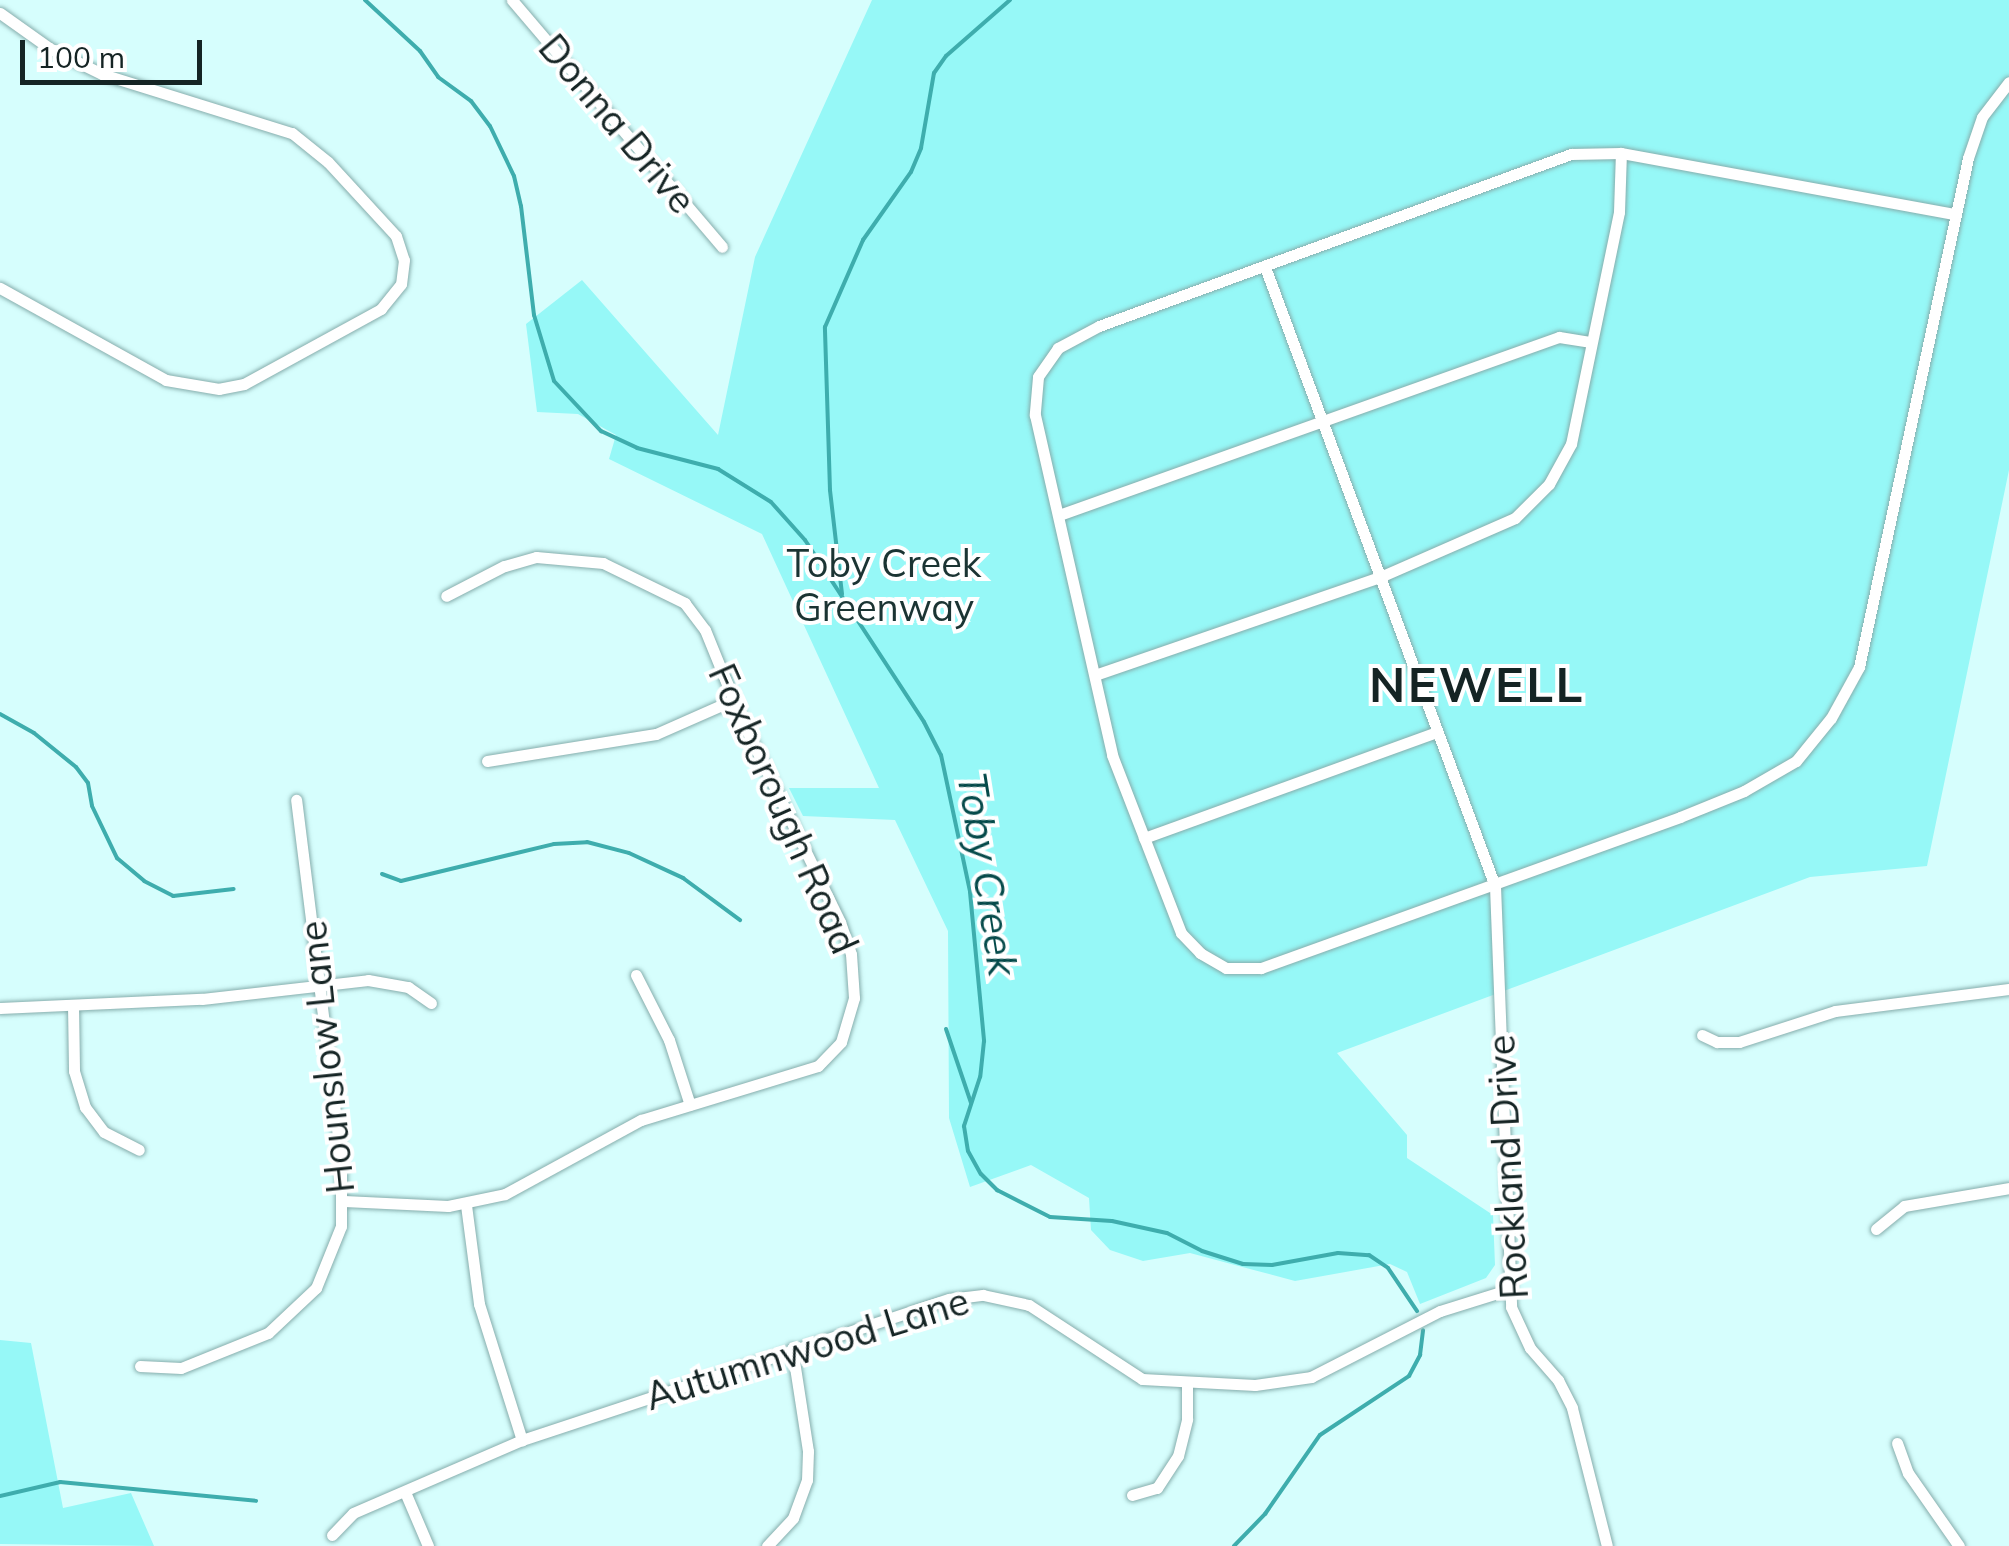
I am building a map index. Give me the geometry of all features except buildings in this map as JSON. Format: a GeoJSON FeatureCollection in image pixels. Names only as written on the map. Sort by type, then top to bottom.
{"type":"FeatureCollection","features":[{"type":"Feature","properties":{"kind":"street","name":"Donna Drive"},"geometry":{"type":"LineString","coordinates":[[512,0],[722,247]]}},
{"type":"Feature","properties":{"kind":"street"},"geometry":{"type":"LineString","coordinates":[[0,14],[90,70],[292,133],[328,162],[396,236],[404,260],[401,284],[380,308],[244,384],[219,389],[166,380],[0,288]]}},
{"type":"Feature","properties":{"kind":"street"},"geometry":{"type":"LineString","coordinates":[[1954,214],[1621,153],[1571,154],[1099,326],[1058,348],[1038,378],[1034,414],[1112,756],[1181,933],[1200,953],[1226,968],[1261,968],[1494,886],[1744,790],[1796,760],[1831,718],[1859,667],[1880,586],[1954,214],[1982,117],[2009,82]]}},
{"type":"Feature","properties":{"kind":"street"},"geometry":{"type":"LineString","coordinates":[[1095,675],[1380,578],[1515,518],[1549,484],[1571,444],[1619,212],[1621,153]]}},
{"type":"Feature","properties":{"kind":"street","name":"Rockland Drive"},"geometry":{"type":"LineString","coordinates":[[1265,266],[1494,886],[1510,1289],[1520,1332],[1558,1380],[1572,1408],[1606,1546]]}},
{"type":"Feature","properties":{"kind":"street"},"geometry":{"type":"LineString","coordinates":[[1058,516],[1559,337],[1590,342]]}},
{"type":"Feature","properties":{"kind":"street","name":"Foxborough Road"},"geometry":{"type":"LineString","coordinates":[[344,1201],[466,1205],[515,1190],[641,1120],[818,1066],[841,1042],[854,998],[851,954],[840,922],[696,615],[672,593],[617,568],[582,559],[536,558],[504,566],[446,596]]}},
{"type":"Feature","properties":{"kind":"street"},"geometry":{"type":"LineString","coordinates":[[487,761],[656,734],[733,700]]}},
{"type":"Feature","properties":{"kind":"street"},"geometry":{"type":"LineString","coordinates":[[1144,838],[1437,732]]}},
{"type":"Feature","properties":{"kind":"street","name":"Hounslow Lane"},"geometry":{"type":"LineString","coordinates":[[140,1366],[181,1368],[256,1340],[288,1318],[326,1270],[344,1201],[296,800]]}},
{"type":"Feature","properties":{"kind":"street"},"geometry":{"type":"LineString","coordinates":[[636,975],[669,1040],[690,1105]]}},
{"type":"Feature","properties":{"kind":"street"},"geometry":{"type":"LineString","coordinates":[[0,1008],[202,999],[379,981],[408,987],[431,1003]]}},
{"type":"Feature","properties":{"kind":"street"},"geometry":{"type":"LineString","coordinates":[[1702,1035],[1717,1042],[1739,1042],[1874,1003],[2009,990]]}},
{"type":"Feature","properties":{"kind":"street"},"geometry":{"type":"LineString","coordinates":[[73,1005],[74,1071],[85,1108],[104,1132],[139,1150]]}},
{"type":"Feature","properties":{"kind":"street"},"geometry":{"type":"LineString","coordinates":[[1876,1228],[1904,1206],[2009,1188]]}},
{"type":"Feature","properties":{"kind":"street"},"geometry":{"type":"LineString","coordinates":[[466,1205],[482,1318],[522,1440]]}},
{"type":"Feature","properties":{"kind":"street","name":"Autumnwood Lane"},"geometry":{"type":"LineString","coordinates":[[332,1535],[348,1516],[522,1440],[950,1299],[983,1295],[1029,1305],[1142,1378],[1187,1384],[1274,1385],[1312,1377],[1440,1311],[1510,1289]]}},
{"type":"Feature","properties":{"kind":"street"},"geometry":{"type":"LineString","coordinates":[[766,1546],[793,1518],[807,1480],[808,1450],[792,1348]]}},
{"type":"Feature","properties":{"kind":"street"},"geometry":{"type":"LineString","coordinates":[[1132,1496],[1157,1488],[1178,1456],[1186,1419],[1187,1384]]}},
{"type":"Feature","properties":{"kind":"street"},"geometry":{"type":"LineString","coordinates":[[1897,1443],[1908,1473],[1959,1546]]}},
{"type":"Feature","properties":{"kind":"street"},"geometry":{"type":"LineString","coordinates":[[405,1492],[428,1546]]}},
{"type":"Feature","properties":{"kind":"green space","name":"Toby Creek Greenway"},"geometry":{"type":"Polygon","coordinates":[[[872,0],[2009,0],[2009,470],[1927,866],[1810,877],[1337,1053],[1407,1135],[1407,1158],[1493,1215],[1495,1265],[1486,1278],[1420,1304],[1407,1272],[1390,1264],[1295,1281],[1190,1253],[1143,1261],[1110,1250],[1091,1230],[1089,1198],[1031,1165],[970,1187],[949,1118],[948,931],[895,820],[803,816],[789,788],[879,788],[762,534],[609,459],[616,435],[578,414],[537,412],[526,324],[582,280],[718,435],[755,257],[872,0]]]}},
{"type":"Feature","properties":{"kind":"green space"},"geometry":{"type":"Polygon","coordinates":[[[0,1340],[31,1343],[63,1508],[131,1493],[154,1546],[0,1544],[0,1340]]]}},
{"type":"Feature","properties":{"kind":"waterway","name":"Toby Creek"},"geometry":{"type":"LineString","coordinates":[[365,0],[420,51],[438,77],[471,101],[490,126],[514,176],[534,315],[554,381],[601,431],[637,448],[718,469],[771,502],[805,540],[924,722],[941,755],[970,892],[984,1041],[980,1077],[964,1126],[968,1151],[981,1174],[997,1190],[1050,1217],[1112,1221],[1167,1233],[1202,1251],[1243,1264],[1272,1265],[1338,1253],[1369,1255],[1388,1268],[1417,1311]]}},
{"type":"Feature","properties":{"kind":"waterway","name":"Toby Creek"},"geometry":{"type":"LineString","coordinates":[[842,594],[830,490],[825,327],[863,240],[911,172],[921,148],[934,73],[946,56],[1010,0]]}},
{"type":"Feature","properties":{"kind":"waterway"},"geometry":{"type":"LineString","coordinates":[[0,714],[34,733],[76,767],[88,783],[92,806],[117,858],[144,881],[173,896],[234,889]]}},
{"type":"Feature","properties":{"kind":"waterway"},"geometry":{"type":"LineString","coordinates":[[382,874],[401,881],[554,844],[587,842],[629,853],[683,878],[740,920]]}},
{"type":"Feature","properties":{"kind":"waterway"},"geometry":{"type":"LineString","coordinates":[[946,1029],[971,1103]]}},
{"type":"Feature","properties":{"kind":"waterway","name":"Toby Creek"},"geometry":{"type":"LineString","coordinates":[[1234,1546],[1265,1514],[1320,1435],[1409,1376],[1420,1355],[1423,1330]]}},
{"type":"Feature","properties":{"kind":"waterway"},"geometry":{"type":"LineString","coordinates":[[0,1496],[60,1482],[256,1501]]}},
{"type":"Feature","properties":{"kind":"district","name":"NEWELL"},"geometry":{"type":"Point","coordinates":[1477,685]}}]}
